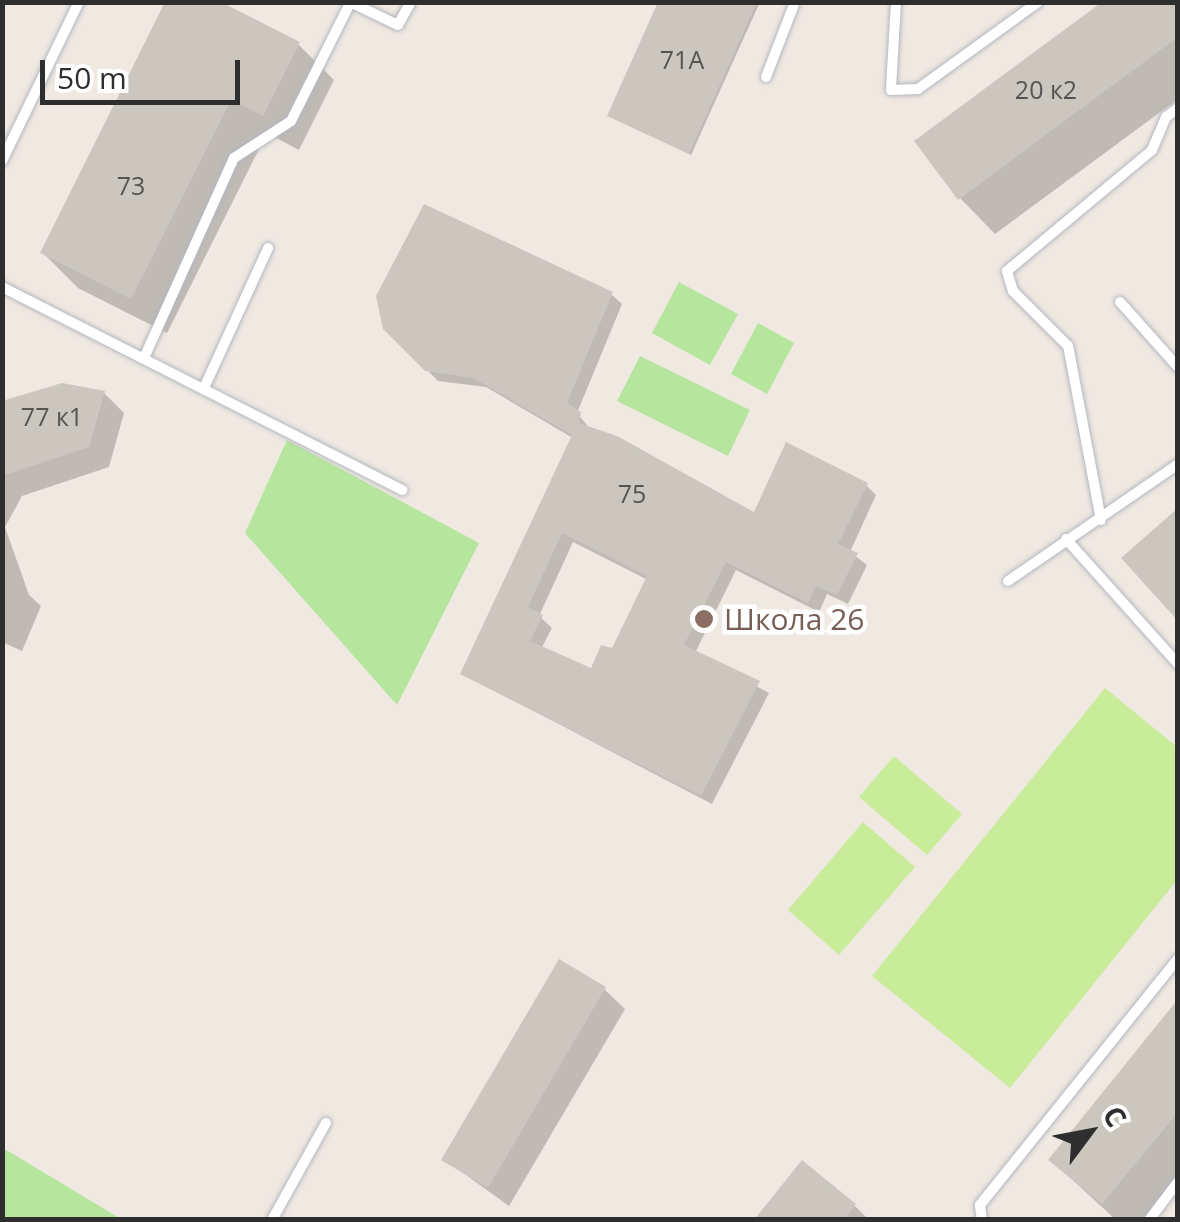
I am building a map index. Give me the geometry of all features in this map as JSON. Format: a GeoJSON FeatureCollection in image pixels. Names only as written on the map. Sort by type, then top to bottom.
{"type":"FeatureCollection","features":[{"type":"Feature","properties":{"kind":"lane"},"geometry":{"type":"LineString","coordinates":[[2,161],[79,2]]}},
{"type":"Feature","properties":{"kind":"lane"},"geometry":{"type":"LineString","coordinates":[[144,358],[234,158],[291,122],[350,2],[398,25],[411,2]]}},
{"type":"Feature","properties":{"kind":"lane"},"geometry":{"type":"LineString","coordinates":[[766,76],[795,2]]}},
{"type":"Feature","properties":{"kind":"lane"},"geometry":{"type":"LineString","coordinates":[[896,2],[892,90],[918,89],[1038,2]]}},
{"type":"Feature","properties":{"kind":"lane"},"geometry":{"type":"LineString","coordinates":[[1101,520],[1068,346],[1014,291],[1007,271],[1156,146],[1166,117],[1178,108]]}},
{"type":"Feature","properties":{"kind":"lane"},"geometry":{"type":"LineString","coordinates":[[204,388],[268,248]]}},
{"type":"Feature","properties":{"kind":"lane"},"geometry":{"type":"LineString","coordinates":[[2,286],[403,490]]}},
{"type":"Feature","properties":{"kind":"lane"},"geometry":{"type":"LineString","coordinates":[[1120,302],[1178,368]]}},
{"type":"Feature","properties":{"kind":"lane"},"geometry":{"type":"LineString","coordinates":[[1008,580],[1178,464]]}},
{"type":"Feature","properties":{"kind":"lane"},"geometry":{"type":"LineString","coordinates":[[1066,539],[1178,664]]}},
{"type":"Feature","properties":{"kind":"lane"},"geometry":{"type":"LineString","coordinates":[[982,1220],[980,1206],[1178,958]]}},
{"type":"Feature","properties":{"kind":"lane"},"geometry":{"type":"LineString","coordinates":[[272,1220],[326,1123]]}},
{"type":"Feature","properties":{"kind":"lane"},"geometry":{"type":"LineString","coordinates":[[1149,1220],[1178,1182]]}},
{"type":"Feature","properties":{"kind":"green space"},"geometry":{"type":"Polygon","coordinates":[[[679,282],[738,314],[710,365],[652,333],[679,282]]]}},
{"type":"Feature","properties":{"kind":"green space"},"geometry":{"type":"Polygon","coordinates":[[[758,323],[794,343],[767,394],[731,374],[758,323]]]}},
{"type":"Feature","properties":{"kind":"green space"},"geometry":{"type":"Polygon","coordinates":[[[640,356],[750,410],[728,456],[617,401],[640,356]]]}},
{"type":"Feature","properties":{"kind":"green space"},"geometry":{"type":"Polygon","coordinates":[[[287,440],[479,543],[397,705],[245,533],[287,440]]]}},
{"type":"Feature","properties":{"kind":"green space"},"geometry":{"type":"Polygon","coordinates":[[[1105,688],[1177,747],[1177,880],[1010,1088],[872,976],[1105,688]]]}},
{"type":"Feature","properties":{"kind":"green space"},"geometry":{"type":"Polygon","coordinates":[[[894,756],[962,814],[927,855],[859,797],[894,756]]]}},
{"type":"Feature","properties":{"kind":"green space"},"geometry":{"type":"Polygon","coordinates":[[[863,822],[915,867],[839,955],[788,910],[863,822]]]}},
{"type":"Feature","properties":{"kind":"green space"},"geometry":{"type":"Polygon","coordinates":[[[3,1148],[121,1219],[3,1219],[3,1148]]]}},
{"type":"Feature","properties":{"kind":"building"},"geometry":{"type":"Polygon","coordinates":[[[165,2],[221,2],[300,42],[263,116],[231,100],[131,299],[40,253],[165,2]]]}},
{"type":"Feature","properties":{"kind":"building"},"geometry":{"type":"Polygon","coordinates":[[[658,2],[757,2],[689,154],[607,116],[658,2]]]}},
{"type":"Feature","properties":{"kind":"building"},"geometry":{"type":"Polygon","coordinates":[[[1102,2],[1178,2],[1178,37],[958,200],[914,141],[1102,2]]]}},
{"type":"Feature","properties":{"kind":"building"},"geometry":{"type":"Polygon","coordinates":[[[424,204],[613,292],[567,403],[581,412],[579,423],[617,436],[754,512],[786,442],[868,483],[838,544],[858,553],[837,595],[816,586],[808,603],[726,562],[684,645],[760,681],[701,796],[460,674],[572,435],[473,378],[425,371],[383,329],[376,296],[424,204]],[[562,533],[528,607],[543,615],[530,641],[591,668],[601,645],[612,648],[647,576],[562,533]]]}},
{"type":"Feature","properties":{"kind":"building"},"geometry":{"type":"Polygon","coordinates":[[[62,383],[105,391],[89,447],[2,476],[2,401],[62,383]]]}},
{"type":"Feature","properties":{"kind":"building"},"geometry":{"type":"Polygon","coordinates":[[[1178,508],[1178,621],[1121,558],[1178,508]]]}},
{"type":"Feature","properties":{"kind":"building"},"geometry":{"type":"Polygon","coordinates":[[[559,959],[606,987],[488,1188],[441,1160],[559,959]]]}},
{"type":"Feature","properties":{"kind":"building"},"geometry":{"type":"Polygon","coordinates":[[[1178,999],[1178,1112],[1102,1204],[1048,1160],[1178,999]]]}},
{"type":"Feature","properties":{"kind":"building"},"geometry":{"type":"Polygon","coordinates":[[[802,1160],[856,1204],[844,1220],[754,1220],[802,1160]]]}},
{"type":"Feature","properties":{"kind":"place","name":"Школа 26"},"geometry":{"type":"Point","coordinates":[704,619]}}]}
